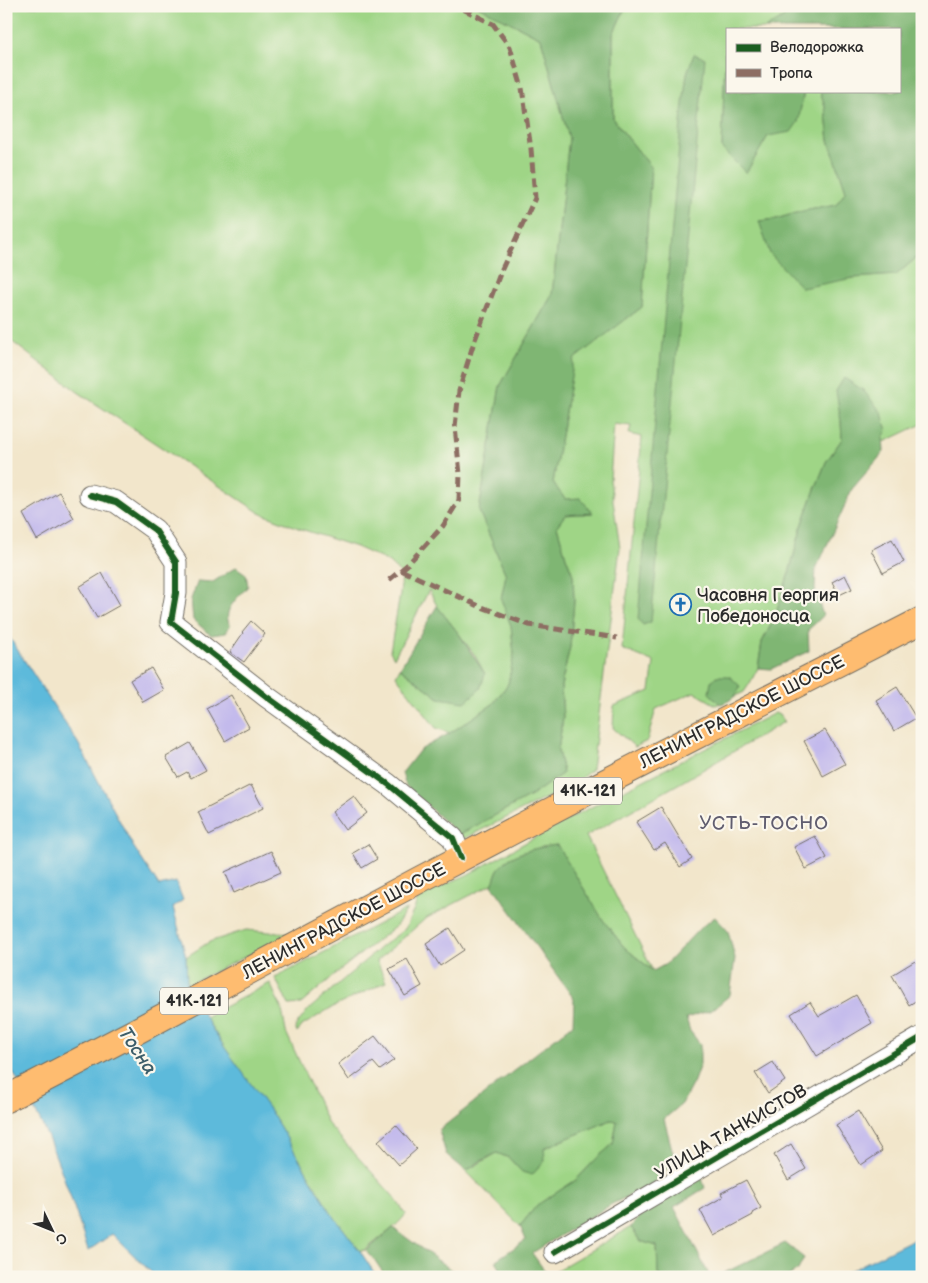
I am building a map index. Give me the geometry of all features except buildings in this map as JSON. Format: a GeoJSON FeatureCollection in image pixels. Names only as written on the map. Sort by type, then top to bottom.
{"type":"FeatureCollection","features":[{"type":"Feature","properties":{"kind":"main road","name":"ЛЕНИНГРАДСКОЕ ШОССЕ"},"geometry":{"type":"LineString","coordinates":[[6,1099],[602,784],[922,620]]}},
{"type":"Feature","properties":{"kind":"street"},"geometry":{"type":"LineString","coordinates":[[90,495],[116,502],[156,530],[176,562],[176,593],[171,622],[268,697],[388,784],[454,838],[461,858]]}},
{"type":"Feature","properties":{"kind":"street","name":"УЛИЦА ТАНКИСТОВ"},"geometry":{"type":"LineString","coordinates":[[555,1252],[922,1037]]}},
{"type":"Feature","properties":{"kind":"green space"},"geometry":{"type":"Polygon","coordinates":[[[6,6],[478,6],[541,38],[569,138],[552,295],[500,386],[479,511],[506,575],[501,599],[511,626],[514,654],[508,684],[493,704],[450,733],[436,728],[396,676],[400,668],[439,698],[480,689],[485,674],[474,654],[437,606],[429,590],[394,658],[390,651],[402,575],[387,561],[356,547],[260,513],[78,392],[6,337],[6,6]]]}},
{"type":"Feature","properties":{"kind":"green space"},"geometry":{"type":"Polygon","coordinates":[[[478,6],[626,6],[613,34],[613,119],[651,167],[642,307],[574,359],[553,483],[565,499],[580,498],[593,513],[565,515],[557,526],[573,575],[574,601],[570,647],[561,686],[563,718],[558,750],[563,773],[534,794],[459,835],[406,786],[402,773],[420,750],[450,733],[493,704],[508,684],[514,654],[511,626],[501,599],[506,575],[479,511],[500,386],[552,295],[569,138],[541,38],[478,6]]]}},
{"type":"Feature","properties":{"kind":"green space"},"geometry":{"type":"Polygon","coordinates":[[[626,6],[789,6],[784,17],[767,28],[726,28],[722,149],[746,173],[768,136],[798,122],[804,92],[820,92],[825,106],[829,140],[846,191],[837,205],[759,221],[853,278],[896,275],[922,253],[922,424],[882,443],[883,437],[841,421],[842,439],[826,462],[814,492],[774,619],[762,642],[758,668],[750,683],[744,692],[716,705],[694,692],[656,709],[647,741],[635,747],[613,728],[614,706],[650,691],[654,662],[622,649],[642,437],[629,434],[631,426],[614,424],[610,480],[620,548],[592,769],[573,785],[461,840],[459,835],[534,794],[563,773],[558,750],[563,718],[561,686],[570,647],[574,601],[573,575],[557,526],[565,514],[592,513],[565,499],[553,483],[574,358],[642,307],[651,167],[613,119],[613,34],[626,6]]]}},
{"type":"Feature","properties":{"kind":"green space"},"geometry":{"type":"Polygon","coordinates":[[[789,6],[922,6],[922,253],[896,275],[853,278],[802,288],[770,254],[759,221],[776,219],[803,211],[836,205],[846,191],[829,140],[825,106],[820,92],[900,92],[900,28],[767,28],[784,17],[789,6]]]}},
{"type":"Feature","properties":{"kind":"green space"},"geometry":{"type":"Polygon","coordinates":[[[725,53],[726,92],[804,92],[798,122],[791,132],[768,136],[746,173],[722,149],[725,53]]]}},
{"type":"Feature","properties":{"kind":"green space"},"geometry":{"type":"Polygon","coordinates":[[[694,54],[705,58],[651,622],[643,625],[638,619],[682,112],[687,73],[694,54]]]}},
{"type":"Feature","properties":{"kind":"green space"},"geometry":{"type":"Polygon","coordinates":[[[844,378],[863,390],[882,413],[887,431],[883,437],[884,452],[852,489],[820,561],[816,566],[815,589],[823,616],[808,630],[809,651],[771,669],[758,668],[762,642],[774,619],[814,492],[826,462],[842,439],[836,391],[844,378]]]}},
{"type":"Feature","properties":{"kind":"green space"},"geometry":{"type":"Polygon","coordinates":[[[236,567],[246,574],[248,586],[229,609],[228,619],[230,625],[226,633],[211,635],[193,620],[191,599],[198,581],[213,582],[236,567]]]}},
{"type":"Feature","properties":{"kind":"green space"},"geometry":{"type":"Polygon","coordinates":[[[437,606],[459,634],[485,674],[480,689],[465,702],[439,698],[400,668],[437,606]]]}},
{"type":"Feature","properties":{"kind":"green space"},"geometry":{"type":"Polygon","coordinates":[[[716,676],[729,676],[740,686],[733,698],[720,704],[709,693],[711,682],[716,676]]]}},
{"type":"Feature","properties":{"kind":"green space"},"geometry":{"type":"Polygon","coordinates":[[[775,713],[784,722],[586,836],[653,971],[624,947],[603,920],[557,845],[542,847],[526,851],[511,858],[499,869],[492,885],[425,919],[377,961],[386,982],[329,1009],[302,1026],[297,1033],[295,1027],[307,1011],[382,946],[405,929],[418,896],[467,875],[570,818],[775,713]]]}},
{"type":"Feature","properties":{"kind":"green space"},"geometry":{"type":"Polygon","coordinates":[[[557,845],[603,920],[624,947],[653,971],[666,964],[700,928],[715,917],[728,931],[735,958],[730,995],[712,1010],[686,1018],[690,1031],[700,1044],[700,1064],[694,1081],[682,1104],[664,1119],[674,1157],[667,1169],[653,1184],[612,1204],[532,1253],[549,1277],[530,1277],[526,1272],[512,1277],[504,1277],[496,1260],[526,1240],[520,1226],[537,1205],[576,1180],[613,1144],[617,1121],[611,1120],[544,1148],[545,1161],[532,1175],[522,1172],[509,1158],[497,1153],[466,1171],[446,1154],[439,1130],[573,1024],[574,999],[492,885],[499,869],[511,858],[534,849],[557,845]]]}},
{"type":"Feature","properties":{"kind":"green space"},"geometry":{"type":"Polygon","coordinates":[[[407,909],[396,926],[301,1004],[289,1005],[275,978],[407,909]]]}},
{"type":"Feature","properties":{"kind":"green space"},"geometry":{"type":"Polygon","coordinates":[[[246,930],[292,934],[187,985],[186,957],[209,942],[246,930]]]}},
{"type":"Feature","properties":{"kind":"green space"},"geometry":{"type":"Polygon","coordinates":[[[270,983],[282,1010],[286,1032],[328,1124],[394,1197],[406,1214],[393,1228],[365,1250],[360,1251],[332,1214],[271,1112],[205,1017],[270,983]]]}},
{"type":"Feature","properties":{"kind":"green space"},"geometry":{"type":"Polygon","coordinates":[[[611,1120],[617,1121],[613,1144],[576,1180],[537,1205],[520,1226],[466,1171],[497,1153],[509,1158],[522,1172],[544,1148],[611,1120]]]}},
{"type":"Feature","properties":{"kind":"green space"},"geometry":{"type":"Polygon","coordinates":[[[701,1175],[705,1188],[674,1207],[710,1277],[662,1277],[658,1275],[657,1246],[640,1241],[631,1227],[641,1214],[701,1175]]]}},
{"type":"Feature","properties":{"kind":"green space"},"geometry":{"type":"Polygon","coordinates":[[[631,1227],[640,1241],[657,1246],[658,1274],[662,1277],[549,1277],[548,1275],[631,1227]]]}},
{"type":"Feature","properties":{"kind":"green space"},"geometry":{"type":"Polygon","coordinates":[[[393,1228],[461,1277],[386,1277],[366,1251],[393,1228]]]}},
{"type":"Feature","properties":{"kind":"green space"},"geometry":{"type":"Polygon","coordinates":[[[785,1243],[804,1258],[798,1270],[787,1277],[716,1277],[785,1243]]]}},
{"type":"Feature","properties":{"kind":"water","name":"Тосна"},"geometry":{"type":"Polygon","coordinates":[[[6,632],[78,743],[133,846],[159,886],[176,882],[183,900],[173,907],[186,957],[187,985],[211,1027],[271,1112],[332,1214],[377,1277],[156,1277],[112,1234],[88,1251],[55,1153],[41,1122],[9,1065],[6,1063],[6,632]]]}},
{"type":"Feature","properties":{"kind":"water"},"geometry":{"type":"Polygon","coordinates":[[[922,1235],[922,1277],[837,1277],[922,1235]]]}},
{"type":"Feature","properties":{"kind":"marked path"},"geometry":{"type":"LineString","coordinates":[[389,580],[407,565],[443,526],[459,500],[460,474],[455,427],[459,391],[473,345],[501,271],[535,198],[531,149],[522,88],[510,47],[493,24],[457,6]]}},
{"type":"Feature","properties":{"kind":"marked path"},"geometry":{"type":"LineString","coordinates":[[401,570],[479,606],[529,625],[617,638]]}},
{"type":"Feature","properties":{"kind":"cycle path"},"geometry":{"type":"LineString","coordinates":[[90,495],[116,502],[155,530],[176,562],[176,593],[171,622],[267,697],[388,784],[453,838],[461,858]]}},
{"type":"Feature","properties":{"kind":"cycle path"},"geometry":{"type":"LineString","coordinates":[[555,1252],[922,1037]]}},
{"type":"Feature","properties":{"kind":"place","name":"Часовня Георгия Победоносца"},"geometry":{"type":"Point","coordinates":[681,605]}},
{"type":"Feature","properties":{"kind":"district","name":"УСТЬ-ТОСНО"},"geometry":{"type":"Point","coordinates":[764,823]}}]}
